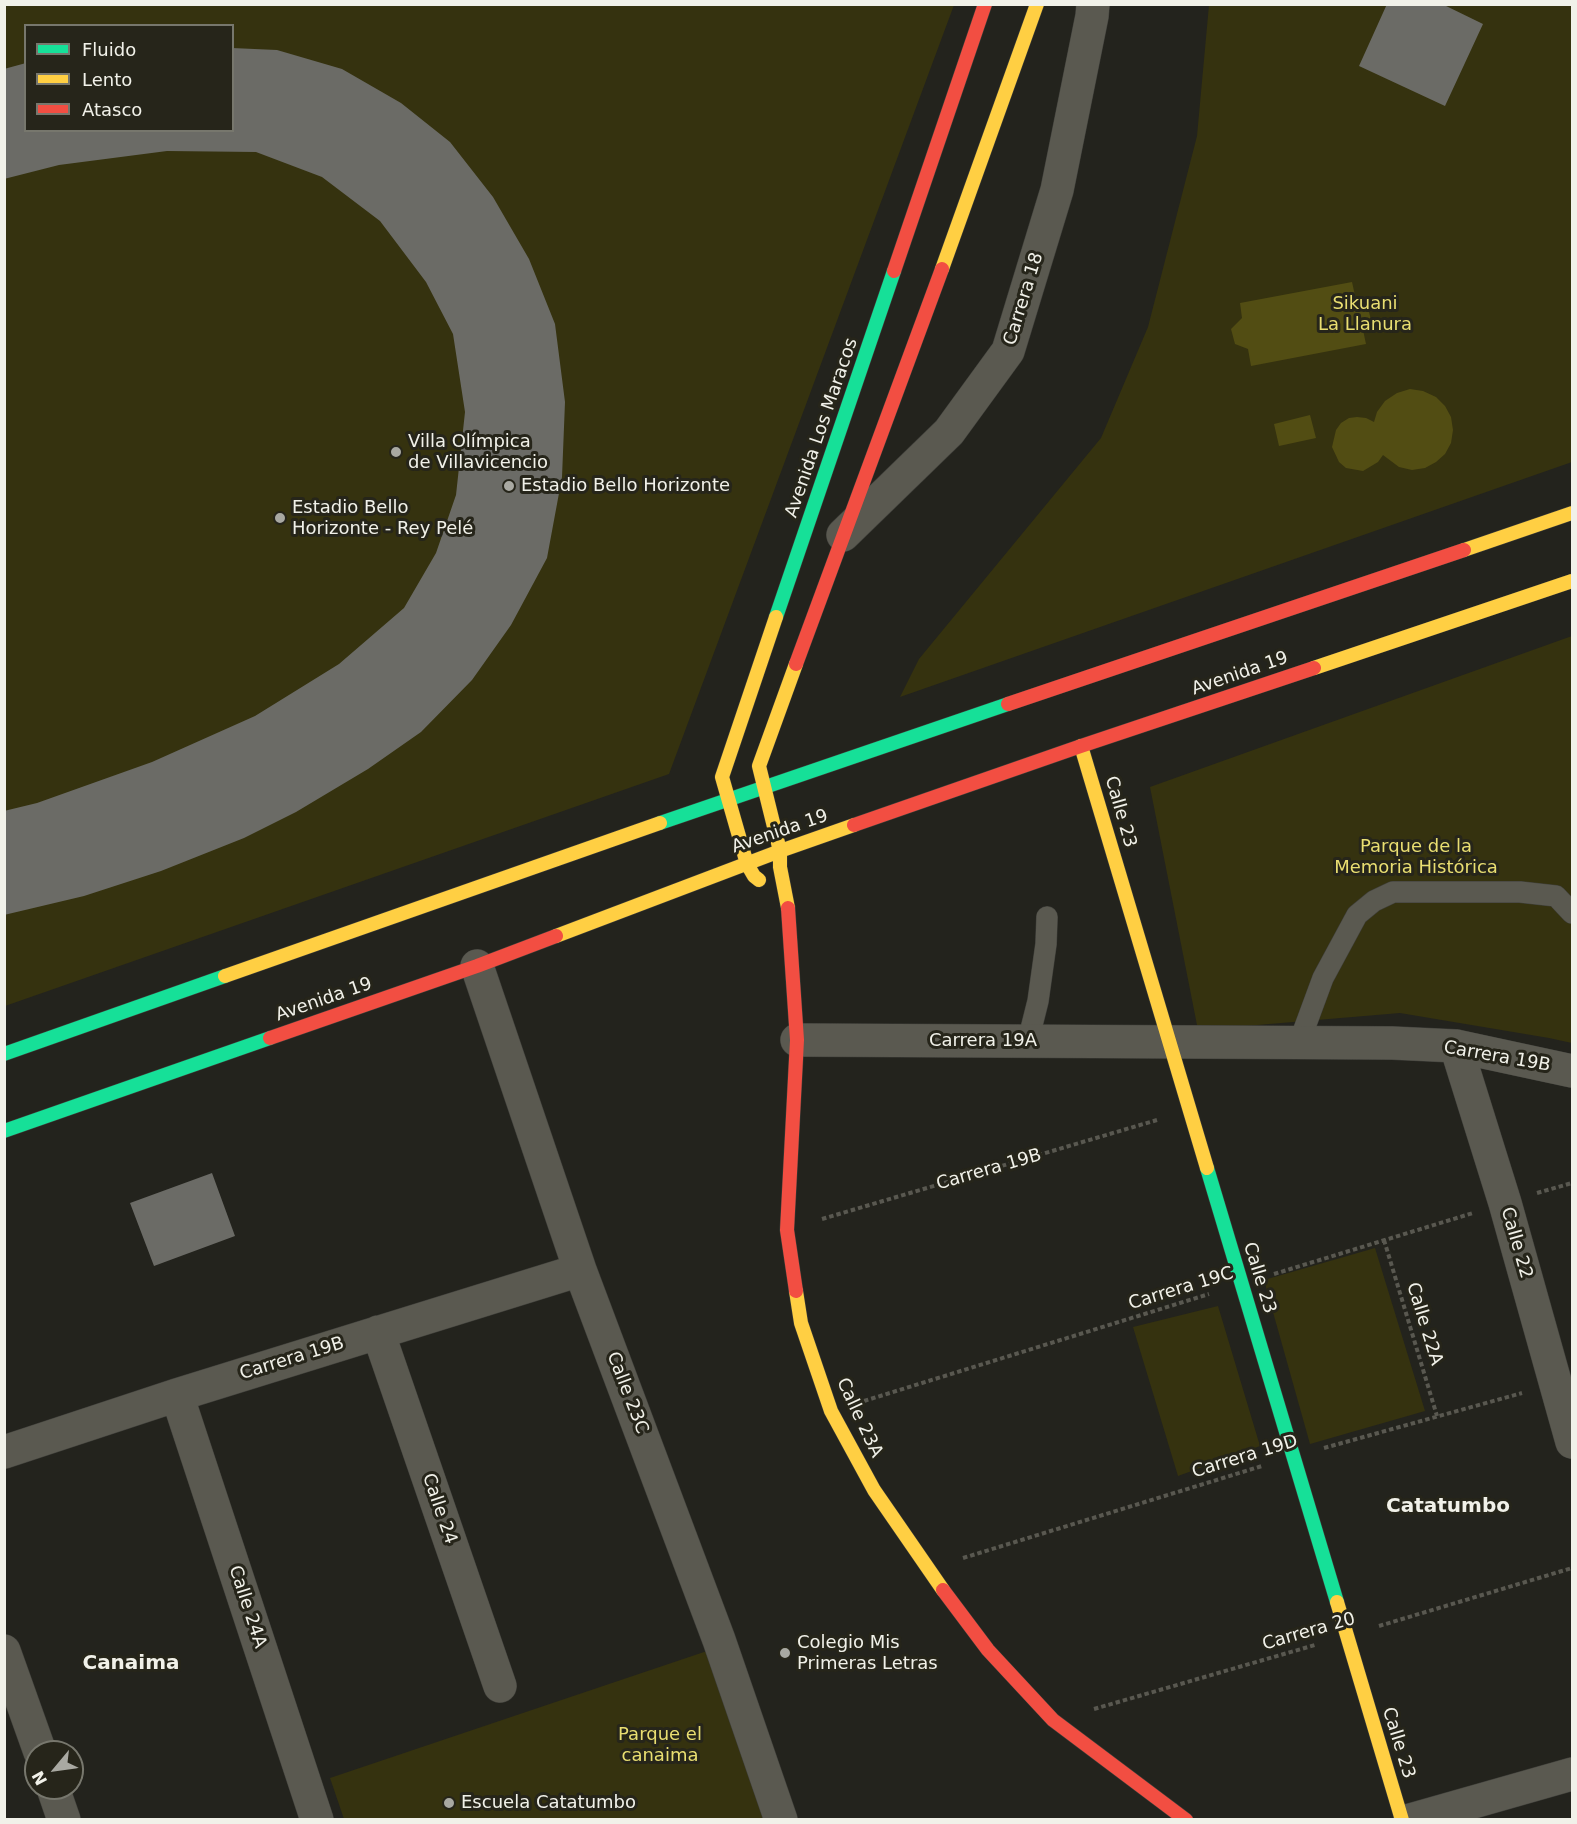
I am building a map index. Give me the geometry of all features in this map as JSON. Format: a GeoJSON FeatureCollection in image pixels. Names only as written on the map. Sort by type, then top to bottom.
{"type":"FeatureCollection","features":[{"type":"Feature","properties":{"kind":"street","name":"Avenida Los Maracos"},"geometry":{"type":"LineString","coordinates":[[747,864],[722,777],[985,4]]}},
{"type":"Feature","properties":{"kind":"street"},"geometry":{"type":"LineString","coordinates":[[780,851],[759,765],[975,179],[1037,4]]}},
{"type":"Feature","properties":{"kind":"street","name":"Carrera 18"},"geometry":{"type":"LineString","coordinates":[[843,535],[949,432],[1008,351],[1057,190],[1093,4]]}},
{"type":"Feature","properties":{"kind":"street"},"geometry":{"type":"LineString","coordinates":[[4,1054],[729,799],[1572,513]]}},
{"type":"Feature","properties":{"kind":"street","name":"Avenida 19"},"geometry":{"type":"LineString","coordinates":[[4,1131],[477,966],[780,851],[1081,746],[1572,581]]}},
{"type":"Feature","properties":{"kind":"street","name":"Calle 23"},"geometry":{"type":"LineString","coordinates":[[1081,746],[1402,1820]]}},
{"type":"Feature","properties":{"kind":"street","name":"Calle 23A"},"geometry":{"type":"LineString","coordinates":[[780,851],[780,867],[788,904],[797,1040],[787,1230],[801,1323],[831,1411],[874,1490],[927,1569],[988,1650],[1053,1720],[1186,1820]]}},
{"type":"Feature","properties":{"kind":"street"},"geometry":{"type":"LineString","coordinates":[[747,864],[754,876],[788,904]]}},
{"type":"Feature","properties":{"kind":"street","name":"Calle 23C"},"geometry":{"type":"LineString","coordinates":[[477,966],[580,1270],[719,1640],[781,1820]]}},
{"type":"Feature","properties":{"kind":"street","name":"Carrera 19A"},"geometry":{"type":"LineString","coordinates":[[797,1040],[1169,1041]]}},
{"type":"Feature","properties":{"kind":"street","name":"Carrera 19B"},"geometry":{"type":"LineString","coordinates":[[1169,1041],[1392,1043],[1456,1046],[1572,1071]]}},
{"type":"Feature","properties":{"kind":"street","name":"Calle 22"},"geometry":{"type":"LineString","coordinates":[[1456,1046],[1505,1203],[1572,1442]]}},
{"type":"Feature","properties":{"kind":"street","name":"Carrera 19B"},"geometry":{"type":"LineString","coordinates":[[4,1452],[177,1395],[580,1270]]}},
{"type":"Feature","properties":{"kind":"street","name":"Calle 24"},"geometry":{"type":"LineString","coordinates":[[378,1332],[500,1686]]}},
{"type":"Feature","properties":{"kind":"street","name":"Calle 24A"},"geometry":{"type":"LineString","coordinates":[[177,1395],[317,1820]]}},
{"type":"Feature","properties":{"kind":"street"},"geometry":{"type":"LineString","coordinates":[[4,1651],[36,1740]]}},
{"type":"Feature","properties":{"kind":"street"},"geometry":{"type":"LineString","coordinates":[[1410,1820],[1572,1774]]}},
{"type":"Feature","properties":{"kind":"street"},"geometry":{"type":"LineString","coordinates":[[57,1800],[64,1820]]}},
{"type":"Feature","properties":{"kind":"lane"},"geometry":{"type":"LineString","coordinates":[[1299,1043],[1323,978],[1357,915],[1374,901],[1393,892],[1520,892],[1556,896],[1572,914]]}},
{"type":"Feature","properties":{"kind":"lane"},"geometry":{"type":"LineString","coordinates":[[1028,1041],[1038,1001],[1046,944],[1047,917]]}},
{"type":"Feature","properties":{"kind":"path","name":"Carrera 19B"},"geometry":{"type":"LineString","coordinates":[[787,1230],[1190,1110]]}},
{"type":"Feature","properties":{"kind":"path","name":"Carrera 19C"},"geometry":{"type":"LineString","coordinates":[[831,1411],[1572,1183]]}},
{"type":"Feature","properties":{"kind":"path","name":"Calle 22A"},"geometry":{"type":"LineString","coordinates":[[1384,1240],[1437,1416]]}},
{"type":"Feature","properties":{"kind":"path","name":"Carrera 19D"},"geometry":{"type":"LineString","coordinates":[[927,1569],[1294,1456],[1556,1384]]}},
{"type":"Feature","properties":{"kind":"path","name":"Carrera 20"},"geometry":{"type":"LineString","coordinates":[[1053,1720],[1572,1568]]}},
{"type":"Feature","properties":{"kind":"green space","name":"Villa Olímpica de Villavicencio"},"geometry":{"type":"Polygon","coordinates":[[[4,5],[954,5],[669,774],[5,1006],[4,5]]]}},
{"type":"Feature","properties":{"kind":"green space","name":"Sikuani La Llanura"},"geometry":{"type":"Polygon","coordinates":[[[1209,5],[1572,5],[1572,462],[900,697],[919,659],[1101,438],[1148,327],[1197,136],[1209,5]]]}},
{"type":"Feature","properties":{"kind":"green space","name":"Parque de la Memoria Histórica"},"geometry":{"type":"Polygon","coordinates":[[[1572,636],[1572,1043],[1400,1013],[1198,1030],[1150,787],[1572,636]]]}},
{"type":"Feature","properties":{"kind":"green space"},"geometry":{"type":"Polygon","coordinates":[[[1375,1248],[1425,1411],[1310,1444],[1264,1280],[1375,1248]]]}},
{"type":"Feature","properties":{"kind":"green space"},"geometry":{"type":"Polygon","coordinates":[[[1218,1306],[1260,1446],[1178,1476],[1133,1327],[1218,1306]]]}},
{"type":"Feature","properties":{"kind":"green space","name":"Parque el canaima"},"geometry":{"type":"Polygon","coordinates":[[[710,1650],[766,1819],[344,1819],[330,1778],[710,1650]]]}},
{"type":"Feature","properties":{"kind":"shaded area"},"geometry":{"type":"Polygon","coordinates":[[[1352,282],[1356,300],[1367,304],[1371,320],[1363,330],[1366,344],[1251,366],[1248,349],[1235,344],[1231,329],[1242,318],[1240,303],[1352,282]]]}},
{"type":"Feature","properties":{"kind":"shaded area"},"geometry":{"type":"Polygon","coordinates":[[[1410,389],[1423,391],[1436,397],[1451,417],[1453,430],[1451,443],[1445,454],[1425,468],[1412,470],[1399,467],[1383,455],[1378,462],[1363,471],[1346,468],[1339,462],[1332,447],[1336,430],[1341,423],[1349,418],[1357,417],[1374,422],[1377,412],[1385,401],[1397,393],[1410,389]]]}},
{"type":"Feature","properties":{"kind":"shaded area"},"geometry":{"type":"Polygon","coordinates":[[[1310,415],[1316,438],[1279,446],[1274,424],[1310,415]]]}},
{"type":"Feature","properties":{"kind":"building"},"geometry":{"type":"Polygon","coordinates":[[[1387,4],[1442,4],[1483,24],[1445,106],[1359,66],[1387,4]]]}},
{"type":"Feature","properties":{"kind":"building","name":"Estadio Bello Horizonte"},"geometry":{"type":"Polygon","coordinates":[[[234,48],[277,50],[342,69],[401,103],[450,142],[493,197],[529,259],[555,324],[565,402],[562,477],[547,558],[511,625],[472,680],[421,732],[368,769],[296,812],[244,838],[161,871],[84,896],[4,915],[4,811],[37,803],[152,762],[255,716],[339,664],[404,608],[436,553],[456,495],[465,412],[453,334],[426,282],[380,221],[322,177],[256,152],[167,151],[59,165],[4,179],[4,69],[24,64],[24,132],[234,132],[234,48]]]}},
{"type":"Feature","properties":{"kind":"building"},"geometry":{"type":"Polygon","coordinates":[[[212,1173],[235,1236],[154,1266],[130,1203],[212,1173]]]}},
{"type":"Feature","properties":{"kind":"traffic: fast"},"geometry":{"type":"LineString","coordinates":[[776,617],[894,271]]}},
{"type":"Feature","properties":{"kind":"traffic: fast"},"geometry":{"type":"LineString","coordinates":[[660,823],[1008,704]]}},
{"type":"Feature","properties":{"kind":"traffic: fast"},"geometry":{"type":"LineString","coordinates":[[4,1054],[225,976]]}},
{"type":"Feature","properties":{"kind":"traffic: fast"},"geometry":{"type":"LineString","coordinates":[[4,1131],[270,1038]]}},
{"type":"Feature","properties":{"kind":"traffic: fast"},"geometry":{"type":"LineString","coordinates":[[1207,1168],[1337,1602]]}},
{"type":"Feature","properties":{"kind":"traffic: slow"},"geometry":{"type":"LineString","coordinates":[[942,269],[1037,4]]}},
{"type":"Feature","properties":{"kind":"traffic: slow"},"geometry":{"type":"LineString","coordinates":[[1464,550],[1572,513]]}},
{"type":"Feature","properties":{"kind":"traffic: slow"},"geometry":{"type":"LineString","coordinates":[[1314,668],[1572,581]]}},
{"type":"Feature","properties":{"kind":"traffic: slow"},"geometry":{"type":"LineString","coordinates":[[759,880],[747,864],[722,777],[776,617]]}},
{"type":"Feature","properties":{"kind":"traffic: slow"},"geometry":{"type":"LineString","coordinates":[[788,908],[780,867],[780,851],[759,766],[796,664]]}},
{"type":"Feature","properties":{"kind":"traffic: slow"},"geometry":{"type":"LineString","coordinates":[[1081,746],[1207,1168]]}},
{"type":"Feature","properties":{"kind":"traffic: slow"},"geometry":{"type":"LineString","coordinates":[[225,976],[660,823]]}},
{"type":"Feature","properties":{"kind":"traffic: slow"},"geometry":{"type":"LineString","coordinates":[[556,936],[854,825]]}},
{"type":"Feature","properties":{"kind":"traffic: slow"},"geometry":{"type":"LineString","coordinates":[[796,1291],[801,1323],[831,1411],[874,1490],[943,1590]]}},
{"type":"Feature","properties":{"kind":"traffic: slow"},"geometry":{"type":"LineString","coordinates":[[1337,1602],[1402,1820]]}},
{"type":"Feature","properties":{"kind":"traffic: jam"},"geometry":{"type":"LineString","coordinates":[[894,271],[985,4]]}},
{"type":"Feature","properties":{"kind":"traffic: jam"},"geometry":{"type":"LineString","coordinates":[[796,664],[942,269]]}},
{"type":"Feature","properties":{"kind":"traffic: jam"},"geometry":{"type":"LineString","coordinates":[[1008,704],[1464,550]]}},
{"type":"Feature","properties":{"kind":"traffic: jam"},"geometry":{"type":"LineString","coordinates":[[854,825],[1314,668]]}},
{"type":"Feature","properties":{"kind":"traffic: jam"},"geometry":{"type":"LineString","coordinates":[[788,908],[797,1040],[787,1230],[796,1291]]}},
{"type":"Feature","properties":{"kind":"traffic: jam"},"geometry":{"type":"LineString","coordinates":[[270,1038],[556,936]]}},
{"type":"Feature","properties":{"kind":"traffic: jam"},"geometry":{"type":"LineString","coordinates":[[943,1590],[988,1650],[1053,1720],[1186,1820]]}},
{"type":"Feature","properties":{"kind":"place","name":"Villa Olímpica de Villavicencio"},"geometry":{"type":"Point","coordinates":[396,452]}},
{"type":"Feature","properties":{"kind":"place","name":"Estadio Bello Horizonte"},"geometry":{"type":"Point","coordinates":[509,486]}},
{"type":"Feature","properties":{"kind":"place","name":"Estadio Bello Horizonte - Rey Pelé"},"geometry":{"type":"Point","coordinates":[280,518]}},
{"type":"Feature","properties":{"kind":"place","name":"Colegio Mis Primeras Letras"},"geometry":{"type":"Point","coordinates":[785,1653]}},
{"type":"Feature","properties":{"kind":"place","name":"Escuela Catatumbo"},"geometry":{"type":"Point","coordinates":[449,1803]}},
{"type":"Feature","properties":{"kind":"district","name":"Catatumbo"},"geometry":{"type":"Point","coordinates":[1448,1507]}},
{"type":"Feature","properties":{"kind":"district","name":"Canaima"},"geometry":{"type":"Point","coordinates":[131,1664]}}]}
